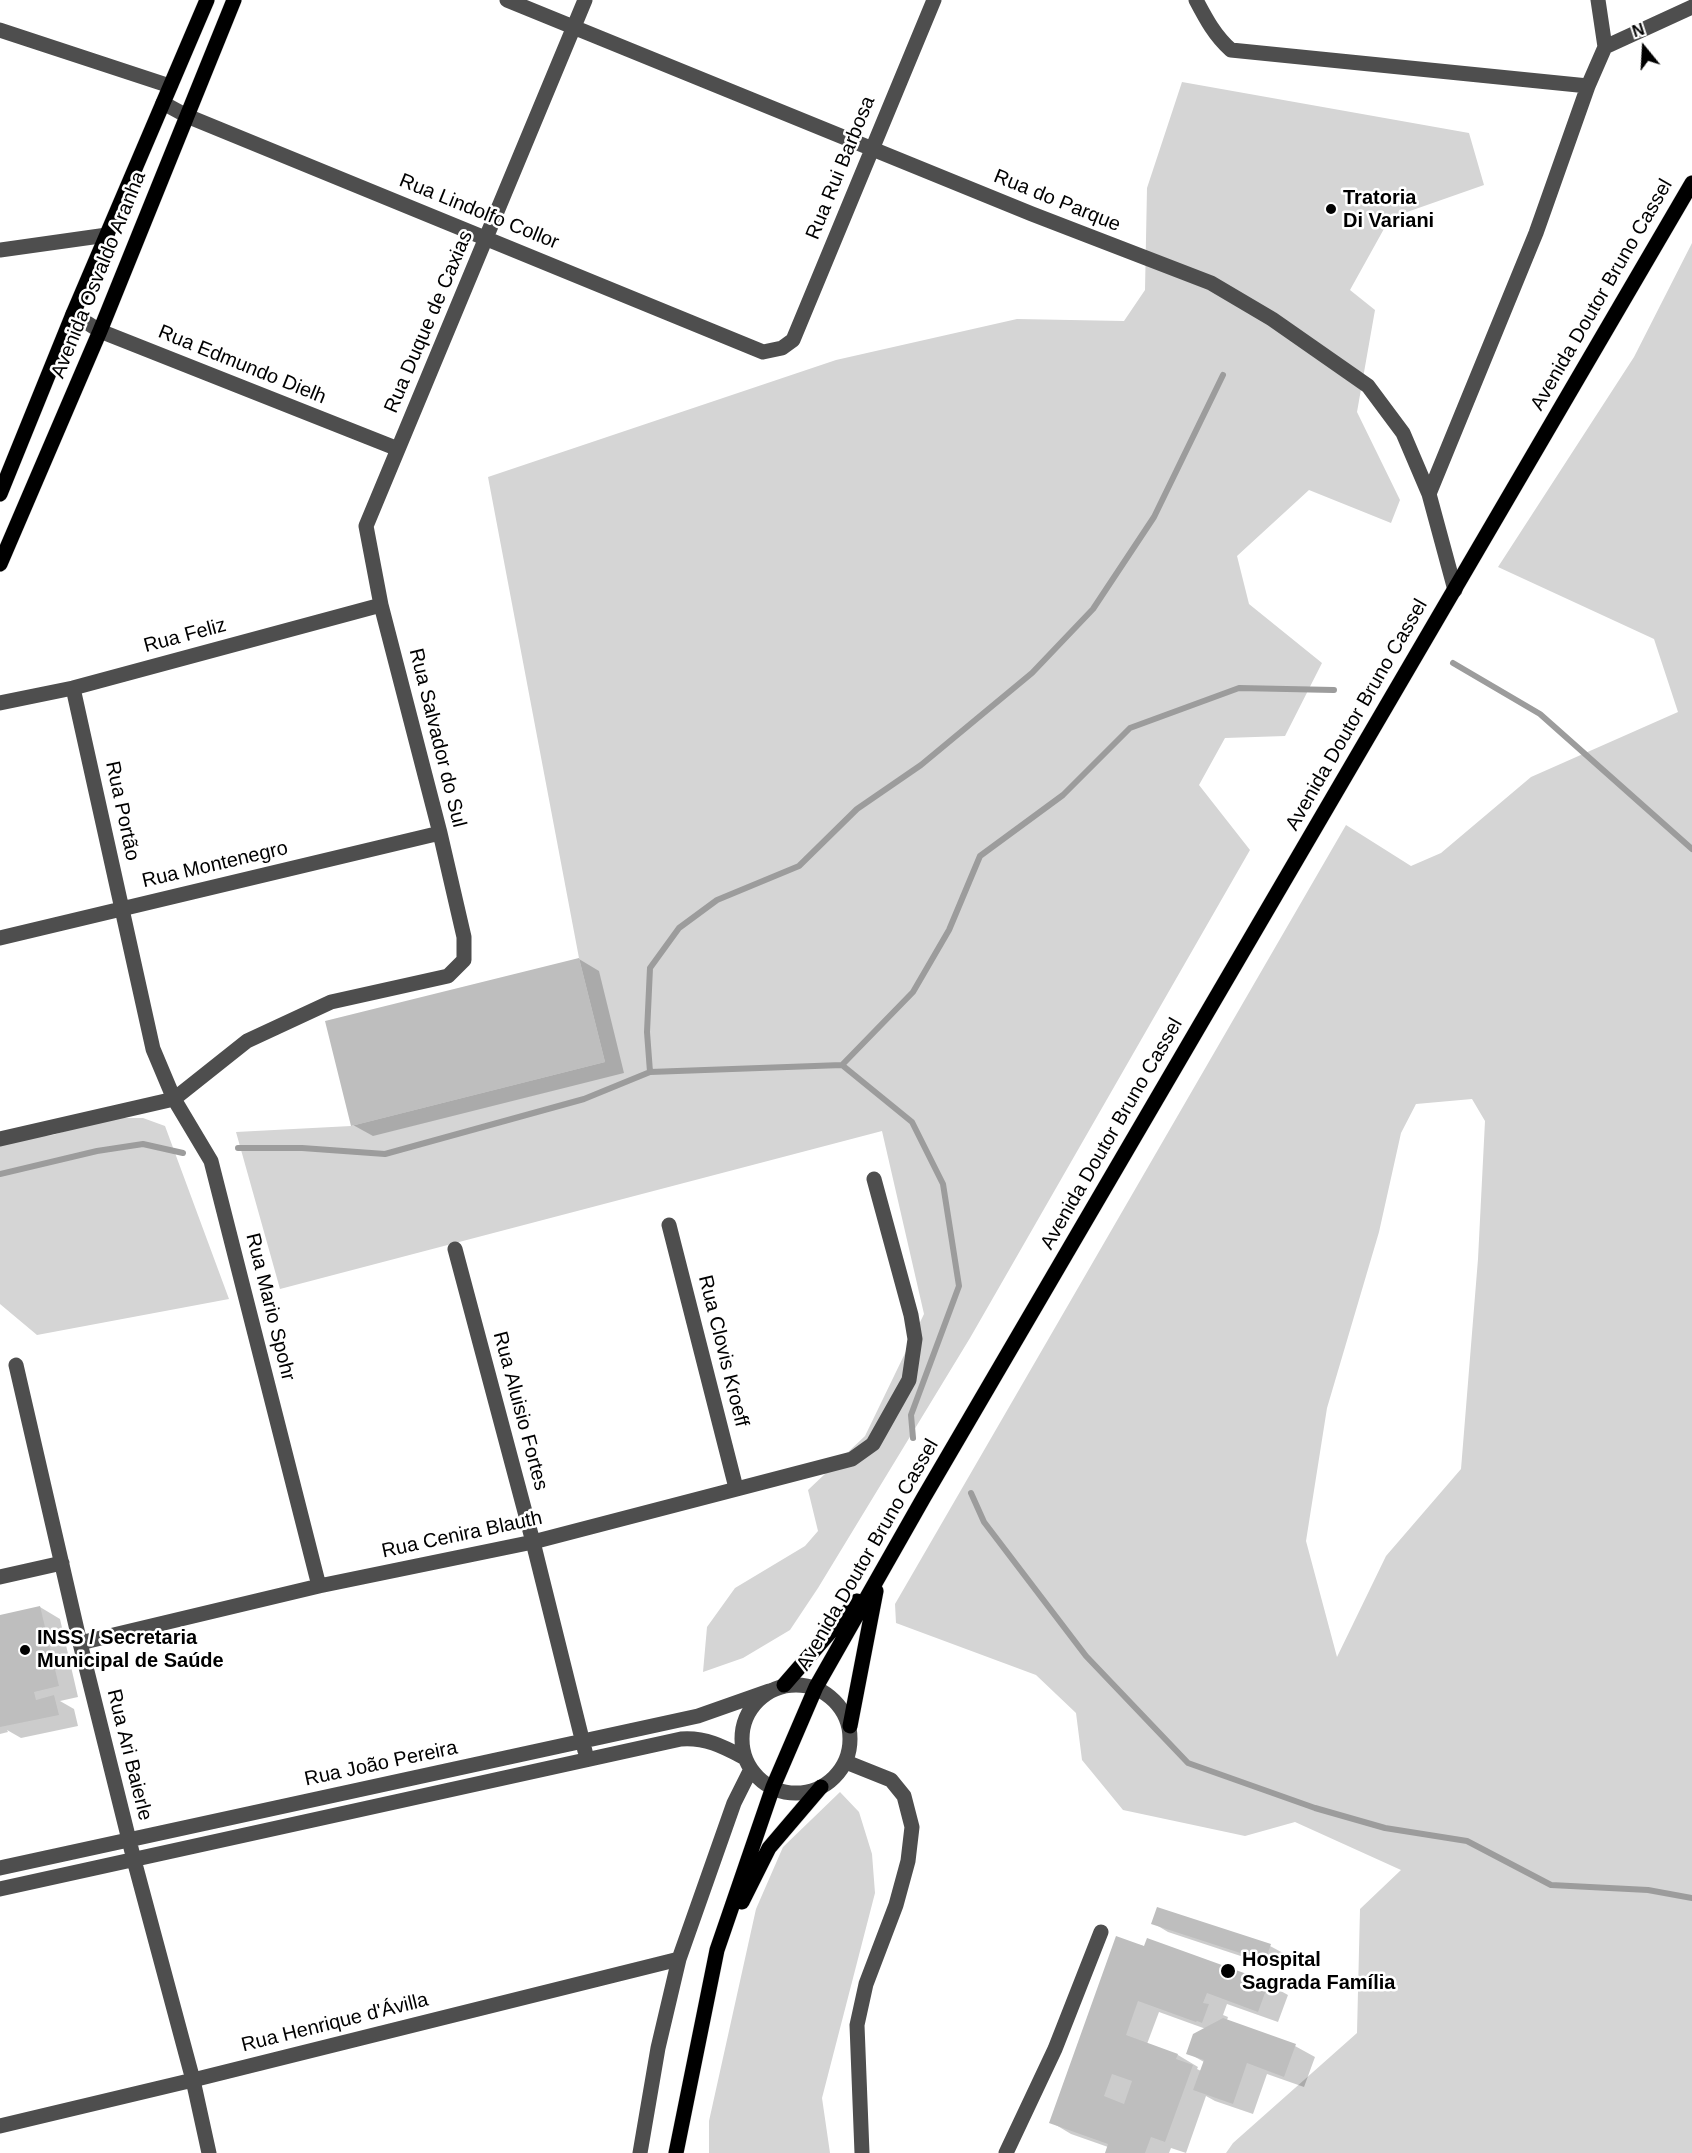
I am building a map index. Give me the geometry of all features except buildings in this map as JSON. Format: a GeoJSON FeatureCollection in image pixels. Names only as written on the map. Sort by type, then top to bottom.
{"type":"FeatureCollection","features":[{"type":"Feature","properties":{"kind":"main road","name":"Avenida Osvaldo Aranha"},"geometry":{"type":"LineString","coordinates":[[0,494],[106,235],[207,0]]}},
{"type":"Feature","properties":{"kind":"main road","name":"Avenida Osvaldo Aranha"},"geometry":{"type":"LineString","coordinates":[[0,564],[100,332],[234,0]]}},
{"type":"Feature","properties":{"kind":"main road","name":"Avenida Doutor Bruno Cassel"},"geometry":{"type":"LineString","coordinates":[[676,2153],[717,1950],[773,1787],[816,1687],[1692,183]]}},
{"type":"Feature","properties":{"kind":"main road"},"geometry":{"type":"LineString","coordinates":[[784,1685],[879,1576]]}},
{"type":"Feature","properties":{"kind":"main road"},"geometry":{"type":"LineString","coordinates":[[850,1726],[879,1576]]}},
{"type":"Feature","properties":{"kind":"main road"},"geometry":{"type":"LineString","coordinates":[[717,1950],[769,1848],[821,1787]]}},
{"type":"Feature","properties":{"kind":"street","name":"Rua do Parque"},"geometry":{"type":"LineString","coordinates":[[507,0],[1211,284],[1272,319],[1368,386],[1403,433],[1429,494],[1455,590]]}},
{"type":"Feature","properties":{"kind":"street","name":"Rua Duque de Caxias"},"geometry":{"type":"LineString","coordinates":[[366,526],[585,0]]}},
{"type":"Feature","properties":{"kind":"street","name":"Rua Rui Barbosa"},"geometry":{"type":"LineString","coordinates":[[782,348],[793,340],[933,0]]}},
{"type":"Feature","properties":{"kind":"street"},"geometry":{"type":"LineString","coordinates":[[1196,0],[1215,33],[1231,50],[1588,86]]}},
{"type":"Feature","properties":{"kind":"street"},"geometry":{"type":"LineString","coordinates":[[1429,494],[1536,233],[1588,86],[1605,47],[1598,0]]}},
{"type":"Feature","properties":{"kind":"street"},"geometry":{"type":"LineString","coordinates":[[1605,47],[1692,7]]}},
{"type":"Feature","properties":{"kind":"street"},"geometry":{"type":"LineString","coordinates":[[0,30],[170,86]]}},
{"type":"Feature","properties":{"kind":"street","name":"Rua Lindolfo Collor"},"geometry":{"type":"LineString","coordinates":[[163,103],[187,116],[763,352],[782,348]]}},
{"type":"Feature","properties":{"kind":"street"},"geometry":{"type":"LineString","coordinates":[[0,250],[106,235]]}},
{"type":"Feature","properties":{"kind":"street","name":"Rua Edmundo Dielh"},"geometry":{"type":"LineString","coordinates":[[73,314],[100,332],[398,449]]}},
{"type":"Feature","properties":{"kind":"street","name":"Rua Salvador do Sul"},"geometry":{"type":"LineString","coordinates":[[174,1099],[247,1041],[331,1002],[448,976],[464,960],[464,937],[440,832],[381,605],[366,526]]}},
{"type":"Feature","properties":{"kind":"street","name":"Rua Feliz"},"geometry":{"type":"LineString","coordinates":[[0,703],[74,688],[381,605]]}},
{"type":"Feature","properties":{"kind":"street","name":"Rua Portão"},"geometry":{"type":"LineString","coordinates":[[74,688],[153,1049]]}},
{"type":"Feature","properties":{"kind":"street","name":"Rua Montenegro"},"geometry":{"type":"LineString","coordinates":[[0,938],[440,832]]}},
{"type":"Feature","properties":{"kind":"street","name":"Rua Mario Spohr"},"geometry":{"type":"LineString","coordinates":[[153,1049],[174,1099],[211,1161],[319,1586]]}},
{"type":"Feature","properties":{"kind":"street"},"geometry":{"type":"LineString","coordinates":[[0,1140],[174,1099]]}},
{"type":"Feature","properties":{"kind":"street","name":"Rua Cenira Blauth"},"geometry":{"type":"LineString","coordinates":[[80,1643],[319,1586],[533,1542],[852,1459],[873,1444],[909,1380],[915,1339],[911,1315],[874,1179]]}},
{"type":"Feature","properties":{"kind":"street","name":"Rua Clovis Kroeff"},"geometry":{"type":"LineString","coordinates":[[669,1225],[736,1488]]}},
{"type":"Feature","properties":{"kind":"street","name":"Rua Aluisio Fortes"},"geometry":{"type":"LineString","coordinates":[[455,1249],[533,1542],[586,1760]]}},
{"type":"Feature","properties":{"kind":"street","name":"Rua Ari Baierle"},"geometry":{"type":"LineString","coordinates":[[16,1365],[80,1643],[134,1860],[193,2080],[209,2153]]}},
{"type":"Feature","properties":{"kind":"street"},"geometry":{"type":"LineString","coordinates":[[0,1577],[62,1563]]}},
{"type":"Feature","properties":{"kind":"street"},"geometry":{"type":"LineString","coordinates":[[773,1787],[786,1792],[804,1792],[821,1787],[836,1776],[846,1762],[851,1744],[850,1726],[843,1709],[830,1696],[816,1687],[799,1684],[784,1685]]}},
{"type":"Feature","properties":{"kind":"street","name":"Rua João Pereira"},"geometry":{"type":"LineString","coordinates":[[0,1869],[698,1716],[784,1685]]}},
{"type":"Feature","properties":{"kind":"street"},"geometry":{"type":"LineString","coordinates":[[640,2153],[658,2048],[679,1959],[748,1764],[742,1733],[750,1708],[769,1691]]}},
{"type":"Feature","properties":{"kind":"street","name":"Rua João Pereira"},"geometry":{"type":"LineString","coordinates":[[0,1889],[693,1738],[715,1743],[748,1764],[759,1779],[773,1787]]}},
{"type":"Feature","properties":{"kind":"street"},"geometry":{"type":"LineString","coordinates":[[846,1762],[891,1780],[904,1796],[912,1827],[908,1861],[896,1905],[866,1983],[857,2025],[862,2153]]}},
{"type":"Feature","properties":{"kind":"street"},"geometry":{"type":"LineString","coordinates":[[1006,2153],[1054,2049],[1101,1932]]}},
{"type":"Feature","properties":{"kind":"street","name":"Rua Henrique d'Ávilla"},"geometry":{"type":"LineString","coordinates":[[0,2126],[679,1959]]}},
{"type":"Feature","properties":{"kind":"shaded area"},"geometry":{"type":"Polygon","coordinates":[[[1182,82],[1469,133],[1484,185],[1390,218],[1350,290],[1375,310],[1357,412],[1400,500],[1391,523],[1309,490],[1237,556],[1249,604],[1322,663],[1285,736],[1225,738],[1199,785],[1250,850],[970,1338],[818,1588],[790,1630],[743,1658],[703,1672],[707,1627],[735,1588],[805,1546],[818,1531],[808,1490],[865,1436],[924,1314],[882,1131],[280,1289],[236,1132],[351,1126],[605,1062],[579,958],[488,477],[836,360],[1017,319],[1124,321],[1145,290],[1147,188],[1182,82]]]}},
{"type":"Feature","properties":{"kind":"shaded area"},"geometry":{"type":"Polygon","coordinates":[[[1692,243],[1692,2153],[1226,2153],[1233,2143],[1357,2033],[1360,1909],[1401,1870],[1295,1822],[1245,1836],[1123,1810],[1082,1760],[1076,1713],[1036,1675],[896,1623],[895,1604],[1346,825],[1411,866],[1441,853],[1531,777],[1678,712],[1654,639],[1498,567],[1634,357],[1692,243]],[[1472,1099],[1416,1104],[1401,1133],[1379,1232],[1327,1408],[1306,1541],[1337,1657],[1386,1556],[1461,1469],[1478,1259],[1485,1121],[1472,1099]]]}},
{"type":"Feature","properties":{"kind":"shaded area"},"geometry":{"type":"Polygon","coordinates":[[[106,1118],[143,1118],[165,1126],[229,1299],[37,1335],[0,1304],[0,1140],[53,1135],[106,1118]]]}},
{"type":"Feature","properties":{"kind":"shaded area"},"geometry":{"type":"Polygon","coordinates":[[[840,1792],[859,1812],[872,1854],[875,1893],[822,2098],[830,2153],[709,2153],[709,2121],[756,1909],[783,1847],[840,1792]]]}},
{"type":"Feature","properties":{"kind":"waterway"},"geometry":{"type":"LineString","coordinates":[[650,1072],[647,1032],[650,968],[679,928],[717,900],[799,866],[857,809],[921,765],[1032,673],[1093,609],[1154,517],[1223,375]]}},
{"type":"Feature","properties":{"kind":"waterway"},"geometry":{"type":"LineString","coordinates":[[1453,663],[1540,714],[1692,849]]}},
{"type":"Feature","properties":{"kind":"waterway"},"geometry":{"type":"LineString","coordinates":[[842,1065],[913,992],[949,930],[980,856],[1063,795],[1130,728],[1239,688],[1334,690]]}},
{"type":"Feature","properties":{"kind":"waterway"},"geometry":{"type":"LineString","coordinates":[[238,1148],[302,1148],[385,1154],[584,1099],[650,1072],[842,1065],[912,1122],[943,1184],[959,1286],[911,1415],[913,1438]]}},
{"type":"Feature","properties":{"kind":"waterway"},"geometry":{"type":"LineString","coordinates":[[0,1174],[97,1151],[143,1144],[183,1153]]}},
{"type":"Feature","properties":{"kind":"waterway"},"geometry":{"type":"LineString","coordinates":[[971,1493],[984,1522],[1086,1656],[1188,1763],[1315,1808],[1385,1828],[1467,1841],[1551,1885],[1648,1890],[1692,1898]]}},
{"type":"Feature","properties":{"kind":"place","name":"Tratoria Di Variani"},"geometry":{"type":"Point","coordinates":[1331,209]}},
{"type":"Feature","properties":{"kind":"place","name":"INSS / Secretaria Municipal de Saúde"},"geometry":{"type":"Point","coordinates":[25,1650]}},
{"type":"Feature","properties":{"kind":"place","name":"Hospital Sagrada Família"},"geometry":{"type":"Point","coordinates":[1228,1971]}}]}
